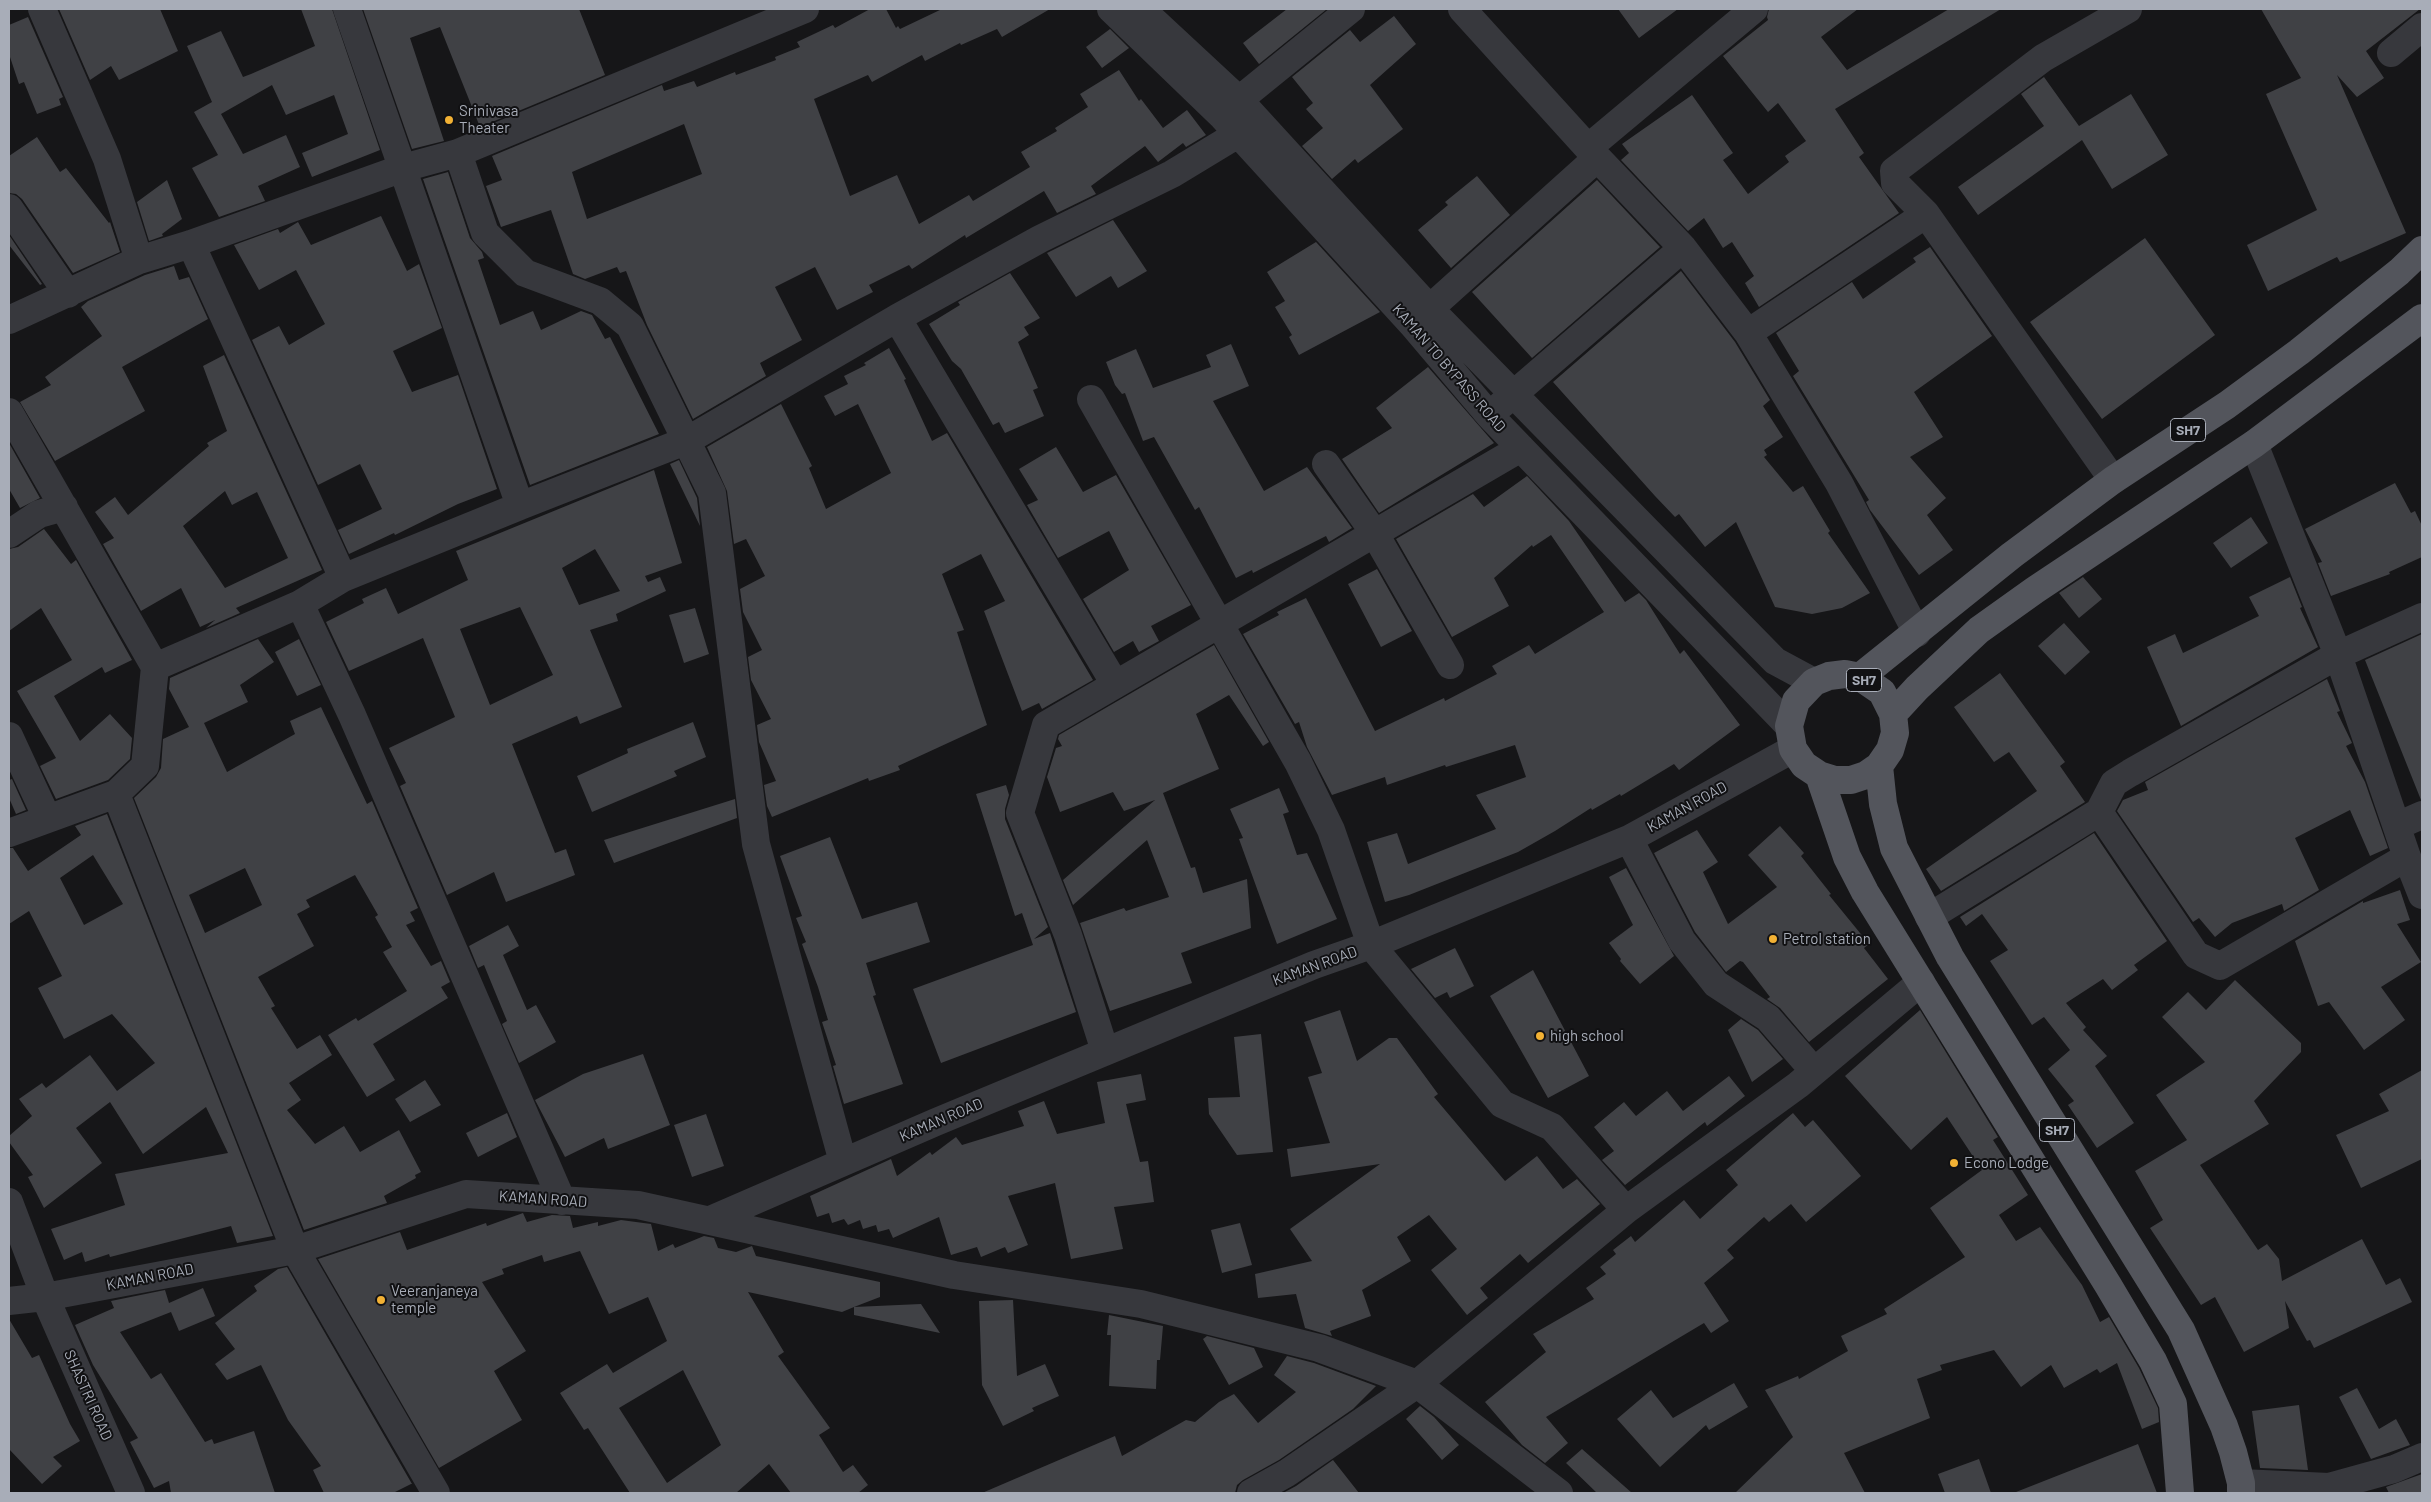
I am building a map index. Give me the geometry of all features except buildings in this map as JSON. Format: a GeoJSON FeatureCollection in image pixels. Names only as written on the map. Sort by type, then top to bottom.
{"type":"FeatureCollection","features":[{"type":"Feature","properties":{"kind":"main road","name":"SH7"},"geometry":{"type":"LineString","coordinates":[[1860,678],[1917,634],[2012,555],[2113,480],[2227,405],[2299,352],[2399,272],[2422,250]]}},
{"type":"Feature","properties":{"kind":"main road"},"geometry":{"type":"LineString","coordinates":[[1893,714],[1917,688],[1979,630],[2035,590],[2254,444],[2422,318]]}},
{"type":"Feature","properties":{"kind":"main road","name":"SH7"},"geometry":{"type":"LineString","coordinates":[[1791,738],[1796,701],[1814,682],[1829,676],[1845,674],[1860,678],[1882,692],[1893,714],[1895,733],[1890,750],[1879,766],[1883,804],[1894,848],[1950,957],[2181,1330],[2224,1426],[2241,1488]]}},
{"type":"Feature","properties":{"kind":"main road"},"geometry":{"type":"LineString","coordinates":[[1791,738],[1804,765],[1819,775],[1835,780],[1851,780],[1866,775],[1879,766]]}},
{"type":"Feature","properties":{"kind":"main road","name":"SH7"},"geometry":{"type":"LineString","coordinates":[[1819,775],[1847,857],[1865,892],[2153,1361],[2173,1404],[2180,1493]]}},
{"type":"Feature","properties":{"kind":"street"},"geometry":{"type":"LineString","coordinates":[[42,9],[106,159],[139,260]]}},
{"type":"Feature","properties":{"kind":"street"},"geometry":{"type":"LineString","coordinates":[[347,9],[520,506]]}},
{"type":"Feature","properties":{"kind":"street"},"geometry":{"type":"LineString","coordinates":[[9,320],[139,260],[192,244],[403,168],[458,153],[805,9]]}},
{"type":"Feature","properties":{"kind":"street","name":"KAMAN TO BYPASS ROAD"},"geometry":{"type":"LineString","coordinates":[[1111,9],[1421,317],[1514,394],[1776,660],[1814,682]]}},
{"type":"Feature","properties":{"kind":"street","name":"KAMAN TO BYPASS ROAD"},"geometry":{"type":"LineString","coordinates":[[1141,9],[1239,100],[1421,317],[1490,415],[1791,738]]}},
{"type":"Feature","properties":{"kind":"street"},"geometry":{"type":"LineString","coordinates":[[1239,100],[1351,9]]}},
{"type":"Feature","properties":{"kind":"street"},"geometry":{"type":"LineString","coordinates":[[1462,9],[1592,153],[1683,248],[1748,333],[1839,483],[1917,634]]}},
{"type":"Feature","properties":{"kind":"street"},"geometry":{"type":"LineString","coordinates":[[1421,317],[1592,153],[1754,9]]}},
{"type":"Feature","properties":{"kind":"street"},"geometry":{"type":"LineString","coordinates":[[2113,480],[1926,214],[1895,183],[1894,171],[2043,58],[2128,9]]}},
{"type":"Feature","properties":{"kind":"street"},"geometry":{"type":"LineString","coordinates":[[2391,53],[2422,27]]}},
{"type":"Feature","properties":{"kind":"street"},"geometry":{"type":"LineString","coordinates":[[155,667],[300,604],[343,578],[688,440],[898,318],[1040,239],[1172,174],[1238,134]]}},
{"type":"Feature","properties":{"kind":"street"},"geometry":{"type":"LineString","coordinates":[[458,153],[485,233],[525,273],[600,300],[630,326],[688,440],[712,493],[756,844],[843,1162]]}},
{"type":"Feature","properties":{"kind":"street"},"geometry":{"type":"LineString","coordinates":[[9,208],[68,294]]}},
{"type":"Feature","properties":{"kind":"street"},"geometry":{"type":"LineString","coordinates":[[1748,333],[1926,214]]}},
{"type":"Feature","properties":{"kind":"street"},"geometry":{"type":"LineString","coordinates":[[192,244],[343,578]]}},
{"type":"Feature","properties":{"kind":"street"},"geometry":{"type":"LineString","coordinates":[[1490,415],[1683,248]]}},
{"type":"Feature","properties":{"kind":"street"},"geometry":{"type":"LineString","coordinates":[[898,318],[1115,684]]}},
{"type":"Feature","properties":{"kind":"street"},"geometry":{"type":"LineString","coordinates":[[1090,399],[1298,762],[1331,830],[1371,945],[1502,1104],[1552,1127],[1626,1210]]}},
{"type":"Feature","properties":{"kind":"street"},"geometry":{"type":"LineString","coordinates":[[9,412],[155,667],[145,766],[116,794],[9,833]]}},
{"type":"Feature","properties":{"kind":"street"},"geometry":{"type":"LineString","coordinates":[[2254,444],[2338,655],[2407,857],[2422,895]]}},
{"type":"Feature","properties":{"kind":"street"},"geometry":{"type":"LineString","coordinates":[[1105,1051],[1068,935],[1020,813],[1046,725],[1521,448]]}},
{"type":"Feature","properties":{"kind":"street"},"geometry":{"type":"LineString","coordinates":[[1326,464],[1375,534],[1450,665]]}},
{"type":"Feature","properties":{"kind":"street"},"geometry":{"type":"LineString","coordinates":[[9,534],[39,514],[64,508]]}},
{"type":"Feature","properties":{"kind":"street"},"geometry":{"type":"LineString","coordinates":[[300,604],[352,715],[562,1201]]}},
{"type":"Feature","properties":{"kind":"street"},"geometry":{"type":"LineString","coordinates":[[1929,917],[2100,812],[2114,784],[2338,655],[2422,617]]}},
{"type":"Feature","properties":{"kind":"street"},"geometry":{"type":"LineString","coordinates":[[9,736],[47,818]]}},
{"type":"Feature","properties":{"kind":"street","name":"KAMAN ROAD"},"geometry":{"type":"LineString","coordinates":[[9,1301],[45,1297],[295,1250],[466,1194],[638,1205],[710,1220],[1314,964],[1371,945],[1629,839],[1791,738]]}},
{"type":"Feature","properties":{"kind":"street"},"geometry":{"type":"LineString","coordinates":[[116,794],[295,1250],[436,1493]]}},
{"type":"Feature","properties":{"kind":"street"},"geometry":{"type":"LineString","coordinates":[[2100,812],[2196,955],[2220,966],[2407,857]]}},
{"type":"Feature","properties":{"kind":"street"},"geometry":{"type":"LineString","coordinates":[[2397,826],[2422,815]]}},
{"type":"Feature","properties":{"kind":"street"},"geometry":{"type":"LineString","coordinates":[[1629,839],[1682,941],[1716,984],[1768,1018],[1814,1071]]}},
{"type":"Feature","properties":{"kind":"street"},"geometry":{"type":"LineString","coordinates":[[1251,1493],[1287,1473],[1417,1384],[1626,1210],[1798,1085],[1921,982]]}},
{"type":"Feature","properties":{"kind":"street","name":"SHASTRI ROAD"},"geometry":{"type":"LineString","coordinates":[[9,1202],[45,1297],[131,1493]]}},
{"type":"Feature","properties":{"kind":"street"},"geometry":{"type":"LineString","coordinates":[[710,1220],[954,1275],[1141,1304],[1319,1348],[1417,1384],[1560,1493]]}},
{"type":"Feature","properties":{"kind":"street"},"geometry":{"type":"LineString","coordinates":[[2241,1488],[2329,1487],[2394,1469],[2422,1457]]}},
{"type":"Feature","properties":{"kind":"place","name":"Srinivasa Theater"},"geometry":{"type":"Point","coordinates":[449,120]}},
{"type":"Feature","properties":{"kind":"place","name":"Petrol station"},"geometry":{"type":"Point","coordinates":[1773,939]}},
{"type":"Feature","properties":{"kind":"place","name":"high school"},"geometry":{"type":"Point","coordinates":[1540,1036]}},
{"type":"Feature","properties":{"kind":"place","name":"Econo Lodge"},"geometry":{"type":"Point","coordinates":[1954,1163]}},
{"type":"Feature","properties":{"kind":"place","name":"Veeranjaneya temple"},"geometry":{"type":"Point","coordinates":[381,1300]}}]}
